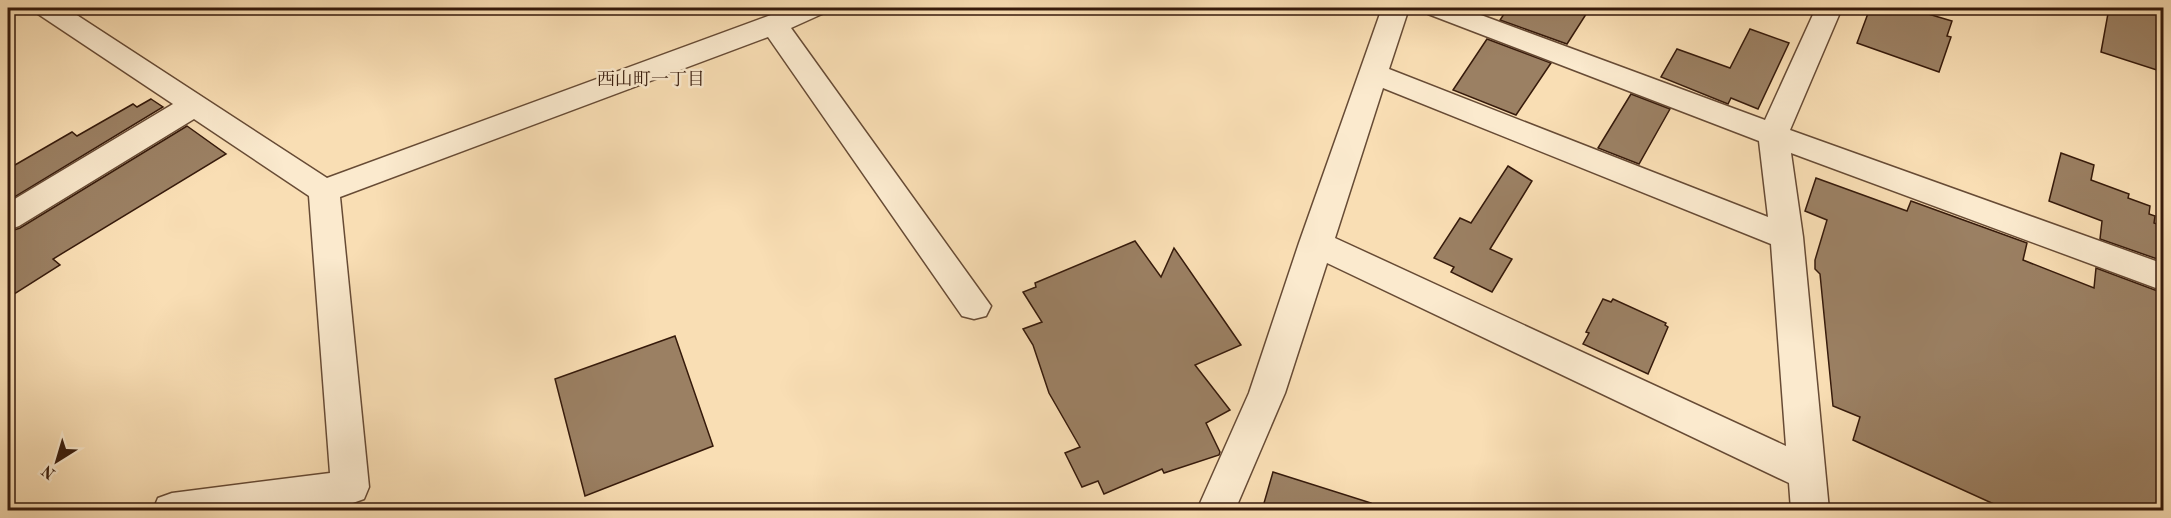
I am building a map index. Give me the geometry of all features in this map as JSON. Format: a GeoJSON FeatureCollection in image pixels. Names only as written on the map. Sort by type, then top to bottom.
{"type":"FeatureCollection","features":[{"type":"Feature","properties":{"kind":"street"},"geometry":{"type":"LineString","coordinates":[[48,8],[324,191]]}},
{"type":"Feature","properties":{"kind":"street"},"geometry":{"type":"LineString","coordinates":[[324,191],[774,25],[812,8]]}},
{"type":"Feature","properties":{"kind":"street"},"geometry":{"type":"LineString","coordinates":[[1438,8],[1773,135],[2163,278]]}},
{"type":"Feature","properties":{"kind":"street"},"geometry":{"type":"LineString","coordinates":[[1810,510],[1787,237],[1773,135],[1829,8]]}},
{"type":"Feature","properties":{"kind":"street"},"geometry":{"type":"LineString","coordinates":[[1216,510],[1267,393],[1315,243],[1375,74],[1389,9]]}},
{"type":"Feature","properties":{"kind":"street"},"geometry":{"type":"LineString","coordinates":[[774,25],[974,306]]}},
{"type":"Feature","properties":{"kind":"street"},"geometry":{"type":"LineString","coordinates":[[1375,74],[1787,237]]}},
{"type":"Feature","properties":{"kind":"street"},"geometry":{"type":"LineString","coordinates":[[8,218],[194,105]]}},
{"type":"Feature","properties":{"kind":"street"},"geometry":{"type":"LineString","coordinates":[[172,510],[350,487],[324,191]]}},
{"type":"Feature","properties":{"kind":"street"},"geometry":{"type":"LineString","coordinates":[[1315,243],[1806,473]]}},
{"type":"Feature","properties":{"kind":"building"},"geometry":{"type":"Polygon","coordinates":[[[1508,8],[1590,8],[1567,44],[1500,20],[1508,8]]]}},
{"type":"Feature","properties":{"kind":"building"},"geometry":{"type":"Polygon","coordinates":[[[1870,8],[1908,8],[1952,21],[1947,36],[1951,37],[1939,72],[1857,43],[1870,8]]]}},
{"type":"Feature","properties":{"kind":"building"},"geometry":{"type":"Polygon","coordinates":[[[2109,8],[2163,8],[2163,72],[2101,52],[2109,8]]]}},
{"type":"Feature","properties":{"kind":"building"},"geometry":{"type":"Polygon","coordinates":[[[1750,29],[1789,43],[1758,109],[1731,98],[1728,104],[1661,77],[1677,49],[1730,68],[1750,29]]]}},
{"type":"Feature","properties":{"kind":"building"},"geometry":{"type":"Polygon","coordinates":[[[1487,39],[1551,63],[1516,115],[1453,90],[1487,39]]]}},
{"type":"Feature","properties":{"kind":"building"},"geometry":{"type":"Polygon","coordinates":[[[1631,94],[1670,109],[1639,164],[1598,148],[1631,94]]]}},
{"type":"Feature","properties":{"kind":"building"},"geometry":{"type":"Polygon","coordinates":[[[151,99],[163,107],[8,201],[8,169],[72,132],[77,136],[133,104],[137,107],[151,99]]]}},
{"type":"Feature","properties":{"kind":"building"},"geometry":{"type":"Polygon","coordinates":[[[187,126],[226,154],[53,259],[60,265],[8,298],[8,232],[20,228],[187,126]]]}},
{"type":"Feature","properties":{"kind":"building"},"geometry":{"type":"Polygon","coordinates":[[[2061,153],[2094,165],[2091,180],[2129,194],[2128,198],[2150,206],[2149,214],[2155,216],[2154,223],[2163,226],[2163,261],[2100,239],[2102,221],[2049,201],[2061,153]]]}},
{"type":"Feature","properties":{"kind":"building"},"geometry":{"type":"Polygon","coordinates":[[[1508,166],[1532,181],[1490,249],[1512,259],[1492,292],[1451,272],[1454,267],[1434,258],[1460,218],[1471,223],[1508,166]]]}},
{"type":"Feature","properties":{"kind":"building"},"geometry":{"type":"Polygon","coordinates":[[[1816,178],[1907,211],[1911,201],[2027,243],[2023,260],[2094,288],[2096,268],[2163,293],[2163,510],[2007,510],[1853,440],[1860,417],[1833,406],[1820,274],[1815,269],[1815,260],[1827,220],[1805,211],[1816,178]]]}},
{"type":"Feature","properties":{"kind":"building"},"geometry":{"type":"Polygon","coordinates":[[[1135,241],[1161,277],[1174,248],[1241,345],[1195,365],[1230,410],[1206,423],[1220,452],[1219,455],[1164,473],[1162,469],[1104,494],[1098,481],[1082,487],[1065,453],[1080,447],[1049,393],[1033,345],[1023,329],[1042,322],[1023,292],[1036,287],[1035,283],[1135,241]]]}},
{"type":"Feature","properties":{"kind":"building"},"geometry":{"type":"Polygon","coordinates":[[[1603,299],[1611,302],[1613,299],[1666,323],[1668,327],[1648,374],[1583,344],[1589,333],[1586,332],[1603,299]]]}},
{"type":"Feature","properties":{"kind":"building"},"geometry":{"type":"Polygon","coordinates":[[[675,336],[713,446],[585,496],[555,379],[675,336]]]}},
{"type":"Feature","properties":{"kind":"building"},"geometry":{"type":"Polygon","coordinates":[[[1273,472],[1371,503],[1370,510],[1262,510],[1273,472]]]}},
{"type":"Feature","properties":{"kind":"district","name":"西山町一丁目"},"geometry":{"type":"Point","coordinates":[651,79]}}]}
